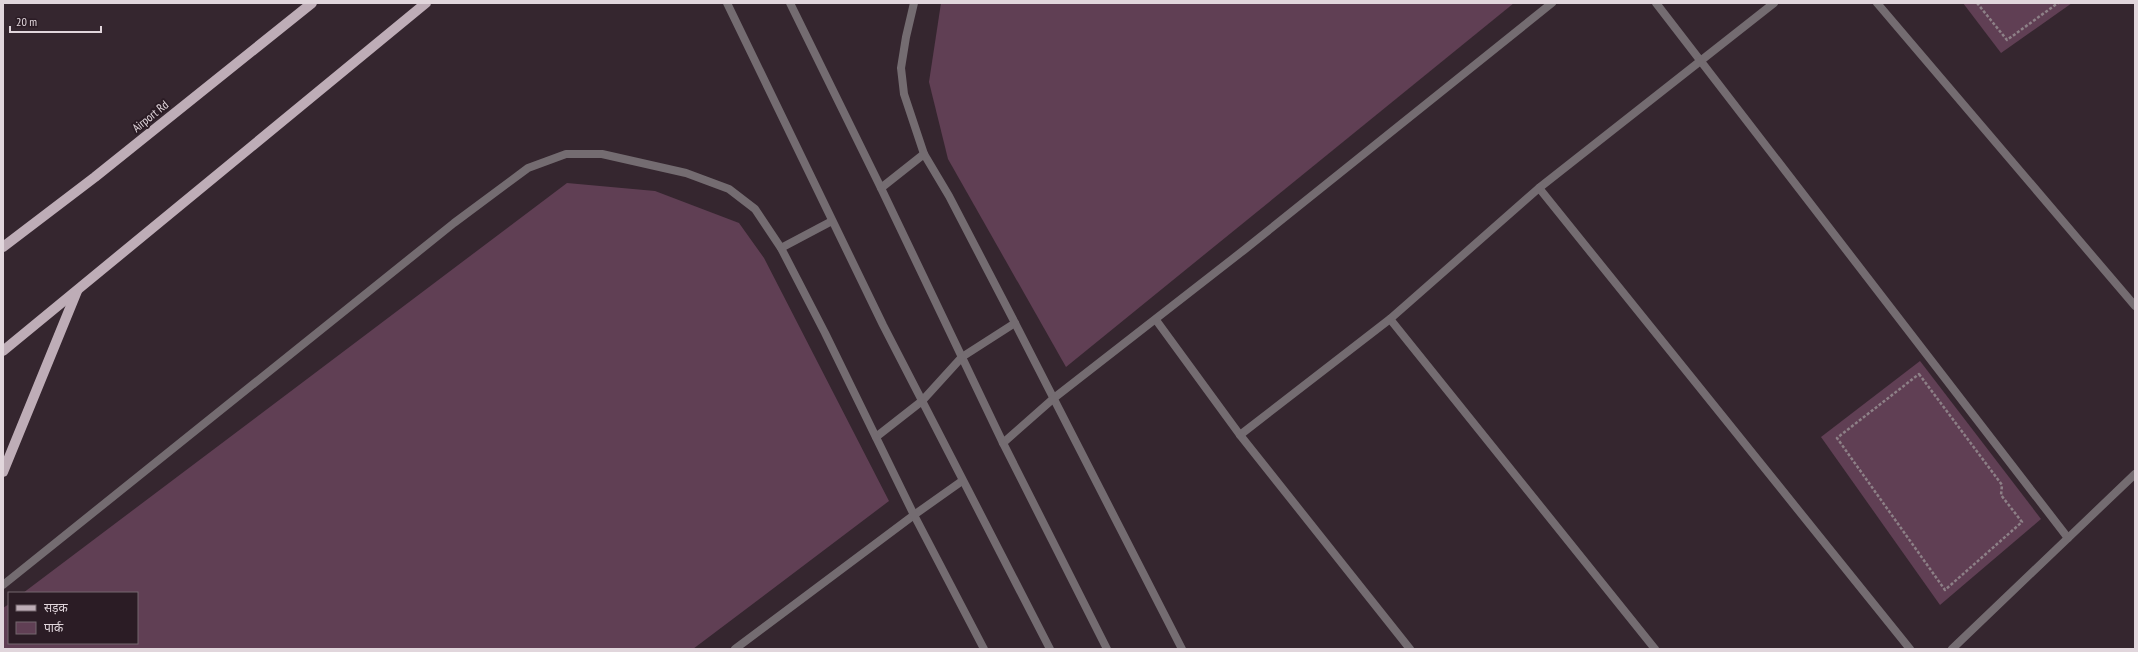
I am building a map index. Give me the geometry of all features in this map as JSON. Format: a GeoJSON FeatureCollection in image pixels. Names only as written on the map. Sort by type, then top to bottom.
{"type":"FeatureCollection","features":[{"type":"Feature","properties":{"kind":"main road","name":"Airport Rd"},"geometry":{"type":"LineString","coordinates":[[3,247],[95,177],[312,3]]}},
{"type":"Feature","properties":{"kind":"main road"},"geometry":{"type":"LineString","coordinates":[[3,351],[426,3]]}},
{"type":"Feature","properties":{"kind":"main road"},"geometry":{"type":"LineString","coordinates":[[3,472],[78,289]]}},
{"type":"Feature","properties":{"kind":"street"},"geometry":{"type":"LineString","coordinates":[[727,3],[832,221],[962,481],[1050,649]]}},
{"type":"Feature","properties":{"kind":"street"},"geometry":{"type":"LineString","coordinates":[[790,3],[881,188],[1003,443],[1107,649]]}},
{"type":"Feature","properties":{"kind":"street"},"geometry":{"type":"LineString","coordinates":[[914,3],[901,68],[904,94],[924,154],[949,196],[1182,649]]}},
{"type":"Feature","properties":{"kind":"street"},"geometry":{"type":"LineString","coordinates":[[1003,443],[1054,398],[1156,320],[1552,3]]}},
{"type":"Feature","properties":{"kind":"street"},"geometry":{"type":"LineString","coordinates":[[1656,3],[2068,538]]}},
{"type":"Feature","properties":{"kind":"street"},"geometry":{"type":"LineString","coordinates":[[1240,435],[1390,318],[1539,188],[1774,3]]}},
{"type":"Feature","properties":{"kind":"street"},"geometry":{"type":"LineString","coordinates":[[1877,3],[2135,306]]}},
{"type":"Feature","properties":{"kind":"street"},"geometry":{"type":"LineString","coordinates":[[3,585],[447,228],[528,168],[566,154],[602,154],[686,173],[729,189],[755,209],[781,248],[914,515],[984,649]]}},
{"type":"Feature","properties":{"kind":"street"},"geometry":{"type":"LineString","coordinates":[[881,188],[924,154]]}},
{"type":"Feature","properties":{"kind":"street"},"geometry":{"type":"LineString","coordinates":[[1539,188],[1910,649]]}},
{"type":"Feature","properties":{"kind":"street"},"geometry":{"type":"LineString","coordinates":[[781,248],[832,221]]}},
{"type":"Feature","properties":{"kind":"street"},"geometry":{"type":"LineString","coordinates":[[1390,318],[1655,649]]}},
{"type":"Feature","properties":{"kind":"street"},"geometry":{"type":"LineString","coordinates":[[1156,320],[1240,435],[1410,649]]}},
{"type":"Feature","properties":{"kind":"street"},"geometry":{"type":"LineString","coordinates":[[876,437],[922,401],[962,357],[1015,323]]}},
{"type":"Feature","properties":{"kind":"street"},"geometry":{"type":"LineString","coordinates":[[1952,649],[2135,474]]}},
{"type":"Feature","properties":{"kind":"street"},"geometry":{"type":"LineString","coordinates":[[735,649],[914,515],[962,481]]}},
{"type":"Feature","properties":{"kind":"path"},"geometry":{"type":"LineString","coordinates":[[1977,3],[2007,40],[2058,3]]}},
{"type":"Feature","properties":{"kind":"path"},"geometry":{"type":"LineString","coordinates":[[1919,374],[2002,485],[2001,495],[2022,522],[1945,590],[1837,438],[1919,374]]}},
{"type":"Feature","properties":{"kind":"green space"},"geometry":{"type":"Polygon","coordinates":[[[941,3],[1514,3],[1066,367],[948,159],[929,82],[941,3]]]}},
{"type":"Feature","properties":{"kind":"green space"},"geometry":{"type":"Polygon","coordinates":[[[1963,3],[2072,3],[2001,53],[1963,3]]]}},
{"type":"Feature","properties":{"kind":"green space"},"geometry":{"type":"Polygon","coordinates":[[[567,183],[655,191],[739,223],[764,258],[889,501],[693,649],[3,649],[3,608],[8,605],[8,644],[138,644],[138,592],[24,592],[567,183]]]}},
{"type":"Feature","properties":{"kind":"green space"},"geometry":{"type":"Polygon","coordinates":[[[1920,361],[2041,519],[1940,605],[1821,437],[1920,361]]]}}]}
